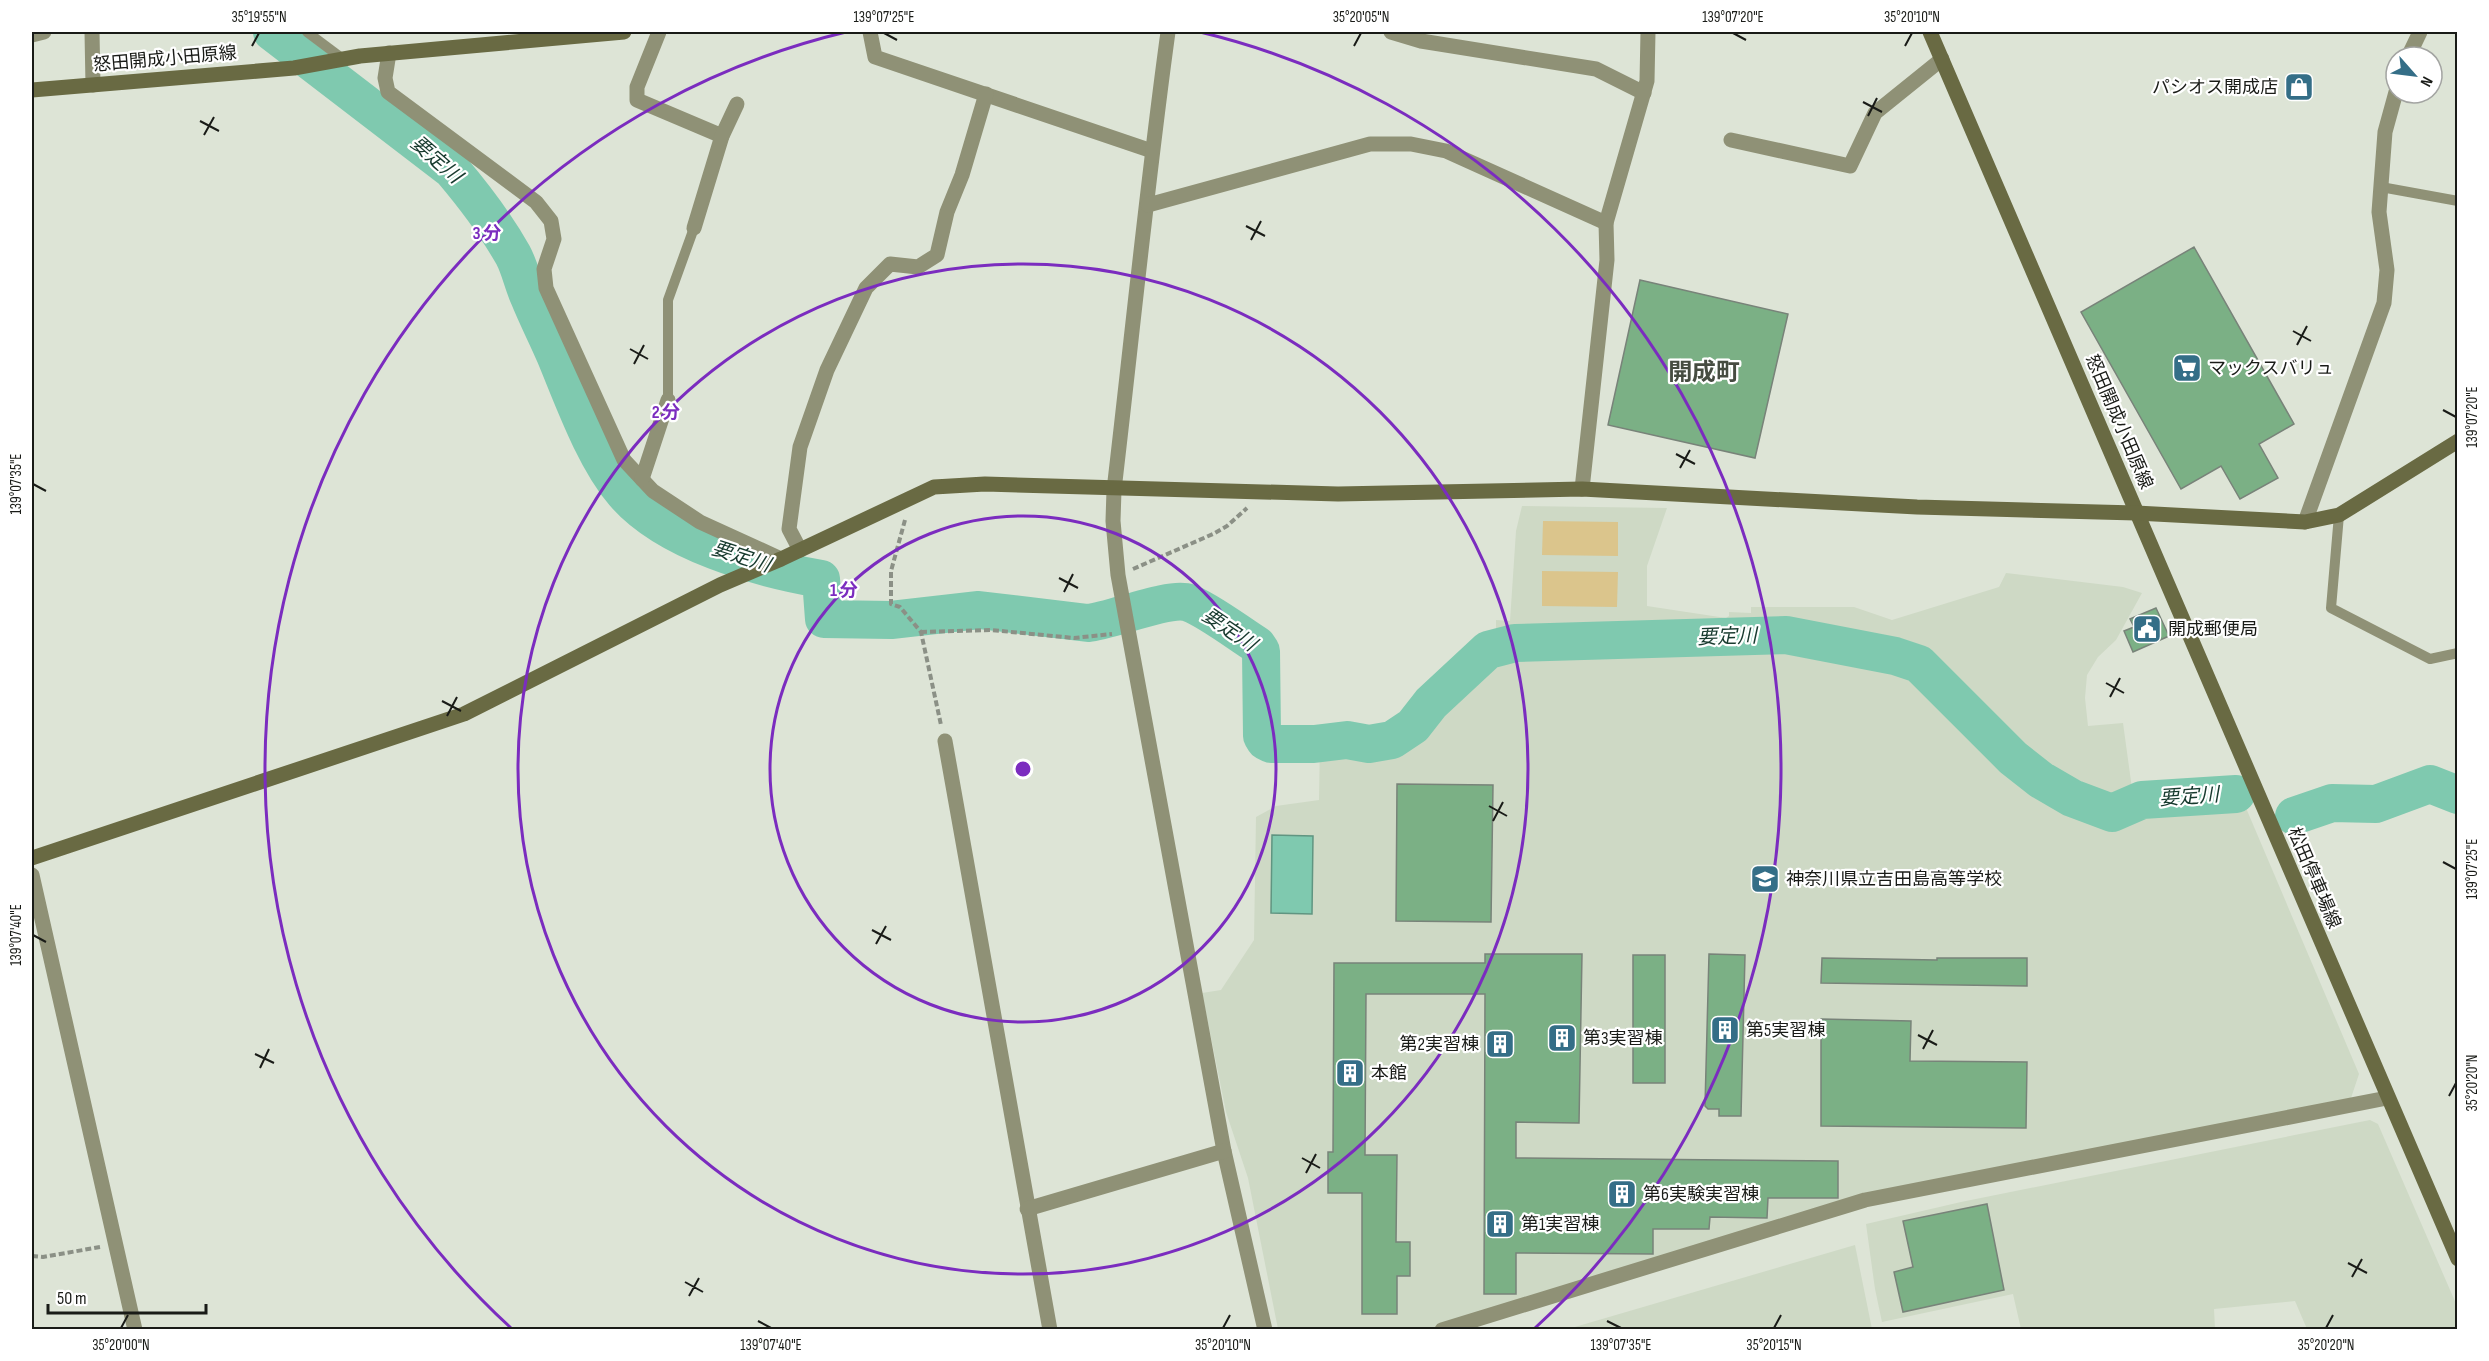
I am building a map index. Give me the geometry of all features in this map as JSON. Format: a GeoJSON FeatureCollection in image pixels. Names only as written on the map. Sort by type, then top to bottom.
{"type":"FeatureCollection","features":[{"type":"Feature","properties":{"kind":"main road","name":"怒田開成小田原線"},"geometry":{"type":"LineString","coordinates":[[32,90],[294,68],[492,37],[624,32]]}},
{"type":"Feature","properties":{"kind":"main road","name":"怒田開成小田原線"},"geometry":{"type":"LineString","coordinates":[[1930,32],[2136,513],[2304,522],[2339,515],[2457,441]]}},
{"type":"Feature","properties":{"kind":"main road"},"geometry":{"type":"LineString","coordinates":[[32,858],[464,714],[720,585],[781,560],[934,487],[975,485],[1338,495],[1582,489],[1917,507],[2136,513]]}},
{"type":"Feature","properties":{"kind":"main road","name":"松田停車場線"},"geometry":{"type":"LineString","coordinates":[[2136,513],[2457,1259]]}},
{"type":"Feature","properties":{"kind":"street"},"geometry":{"type":"LineString","coordinates":[[32,34],[45,32]]}},
{"type":"Feature","properties":{"kind":"street"},"geometry":{"type":"LineString","coordinates":[[92,32],[93,85]]}},
{"type":"Feature","properties":{"kind":"street"},"geometry":{"type":"LineString","coordinates":[[658,32],[637,87],[637,100],[722,136]]}},
{"type":"Feature","properties":{"kind":"street"},"geometry":{"type":"LineString","coordinates":[[870,32],[875,57],[1152,151]]}},
{"type":"Feature","properties":{"kind":"street"},"geometry":{"type":"LineString","coordinates":[[1168,32],[1152,151],[1148,206],[1114,490],[1113,521],[1118,575],[1224,1151],[1265,1329]]}},
{"type":"Feature","properties":{"kind":"street"},"geometry":{"type":"LineString","coordinates":[[1391,32],[1420,41],[1596,69],[1644,93]]}},
{"type":"Feature","properties":{"kind":"street"},"geometry":{"type":"LineString","coordinates":[[1582,489],[1607,260],[1606,223],[1647,81],[1648,32]]}},
{"type":"Feature","properties":{"kind":"street"},"geometry":{"type":"LineString","coordinates":[[389,53],[385,78],[388,92],[536,202],[551,221],[555,239],[544,269],[546,288],[624,460],[653,491],[700,522],[781,560]]}},
{"type":"Feature","properties":{"kind":"street"},"geometry":{"type":"LineString","coordinates":[[1731,140],[1850,166],[1875,113],[1942,59]]}},
{"type":"Feature","properties":{"kind":"street"},"geometry":{"type":"LineString","coordinates":[[800,550],[789,529],[800,447],[827,370],[866,288],[890,264],[918,267],[937,255],[947,212],[962,175],[986,94]]}},
{"type":"Feature","properties":{"kind":"street"},"geometry":{"type":"LineString","coordinates":[[694,228],[722,136],[737,104]]}},
{"type":"Feature","properties":{"kind":"street"},"geometry":{"type":"LineString","coordinates":[[2304,522],[2384,303],[2387,270],[2379,212],[2385,132],[2392,105]]}},
{"type":"Feature","properties":{"kind":"street"},"geometry":{"type":"LineString","coordinates":[[1148,206],[1370,144],[1411,144],[1446,151],[1606,223]]}},
{"type":"Feature","properties":{"kind":"street"},"geometry":{"type":"LineString","coordinates":[[642,479],[668,400]]}},
{"type":"Feature","properties":{"kind":"street"},"geometry":{"type":"LineString","coordinates":[[945,741],[1050,1329]]}},
{"type":"Feature","properties":{"kind":"street"},"geometry":{"type":"LineString","coordinates":[[32,875],[135,1329]]}},
{"type":"Feature","properties":{"kind":"street"},"geometry":{"type":"LineString","coordinates":[[1442,1329],[1866,1200],[2387,1098]]}},
{"type":"Feature","properties":{"kind":"street"},"geometry":{"type":"LineString","coordinates":[[1027,1209],[1224,1151]]}},
{"type":"Feature","properties":{"kind":"lane"},"geometry":{"type":"LineString","coordinates":[[307,32],[339,60]]}},
{"type":"Feature","properties":{"kind":"lane"},"geometry":{"type":"LineString","coordinates":[[2381,187],[2457,201]]}},
{"type":"Feature","properties":{"kind":"lane"},"geometry":{"type":"LineString","coordinates":[[668,400],[668,300],[694,228]]}},
{"type":"Feature","properties":{"kind":"lane"},"geometry":{"type":"LineString","coordinates":[[2339,515],[2331,608],[2430,659],[2457,653]]}},
{"type":"Feature","properties":{"kind":"path"},"geometry":{"type":"LineString","coordinates":[[1118,575],[1182,549],[1227,526],[1263,494]]}},
{"type":"Feature","properties":{"kind":"path"},"geometry":{"type":"LineString","coordinates":[[910,499],[891,571],[891,604],[908,614],[921,632],[945,741]]}},
{"type":"Feature","properties":{"kind":"path"},"geometry":{"type":"LineString","coordinates":[[921,632],[991,630],[1074,638],[1128,627]]}},
{"type":"Feature","properties":{"kind":"path"},"geometry":{"type":"LineString","coordinates":[[32,1257],[115,1244]]}},
{"type":"Feature","properties":{"kind":"shaded area","name":"神奈川県立吉田島高等学校"},"geometry":{"type":"Polygon","coordinates":[[[1522,506],[1667,508],[1647,566],[1647,606],[1726,618],[1729,612],[1751,613],[1751,607],[1854,607],[1892,620],[1999,587],[2006,573],[2123,587],[2142,593],[2116,640],[2098,657],[2087,675],[2085,698],[2088,726],[2123,723],[2133,796],[2115,801],[2117,813],[2123,818],[2163,804],[2211,801],[2246,808],[2359,1074],[2351,1098],[1824,1209],[1436,1329],[1278,1329],[1248,1178],[1226,1112],[1202,993],[1221,990],[1254,940],[1256,817],[1276,806],[1319,800],[1320,741],[1361,743],[1380,738],[1408,721],[1496,637],[1496,620],[1510,621],[1516,531],[1522,506]]]}},
{"type":"Feature","properties":{"kind":"shaded area"},"geometry":{"type":"Polygon","coordinates":[[[1543,521],[1618,522],[1618,556],[1542,555],[1543,521]]]}},
{"type":"Feature","properties":{"kind":"shaded area"},"geometry":{"type":"Polygon","coordinates":[[[1542,571],[1618,572],[1617,607],[1542,606],[1542,571]]]}},
{"type":"Feature","properties":{"kind":"shaded area"},"geometry":{"type":"Polygon","coordinates":[[[1272,835],[1313,836],[1312,914],[1271,913],[1272,835]]]}},
{"type":"Feature","properties":{"kind":"shaded area"},"geometry":{"type":"Polygon","coordinates":[[[2370,1120],[2378,1124],[2457,1306],[2457,1329],[2307,1329],[2295,1301],[2214,1309],[2215,1329],[2021,1329],[2013,1294],[1882,1322],[1866,1224],[1961,1202],[2370,1120]]]}},
{"type":"Feature","properties":{"kind":"shaded area"},"geometry":{"type":"Polygon","coordinates":[[[1855,1245],[1872,1329],[1568,1329],[1855,1245]]]}},
{"type":"Feature","properties":{"kind":"building","name":"マックスバリュ"},"geometry":{"type":"Polygon","coordinates":[[[2194,247],[2294,424],[2259,444],[2278,478],[2240,499],[2221,466],[2181,489],[2081,312],[2194,247]]]}},
{"type":"Feature","properties":{"kind":"building"},"geometry":{"type":"Polygon","coordinates":[[[1640,280],[1788,314],[1755,458],[1608,425],[1640,280]]]}},
{"type":"Feature","properties":{"kind":"building","name":"開成郵便局"},"geometry":{"type":"Polygon","coordinates":[[[2156,608],[2169,636],[2133,652],[2124,631],[2134,627],[2130,619],[2156,608]]]}},
{"type":"Feature","properties":{"kind":"building"},"geometry":{"type":"Polygon","coordinates":[[[1397,784],[1493,785],[1491,922],[1396,921],[1397,784]]]}},
{"type":"Feature","properties":{"kind":"building"},"geometry":{"type":"Polygon","coordinates":[[[1485,954],[1582,954],[1579,1123],[1516,1122],[1516,1158],[1838,1161],[1838,1198],[1768,1198],[1767,1218],[1710,1217],[1709,1229],[1653,1229],[1653,1254],[1516,1253],[1516,1294],[1484,1294],[1485,994],[1366,994],[1365,1155],[1397,1155],[1396,1242],[1410,1242],[1410,1276],[1397,1276],[1397,1314],[1362,1314],[1362,1193],[1328,1193],[1328,1152],[1333,1152],[1334,963],[1485,963],[1485,954]]]}},
{"type":"Feature","properties":{"kind":"building","name":"第5実習棟"},"geometry":{"type":"Polygon","coordinates":[[[1709,954],[1745,955],[1741,1116],[1719,1116],[1719,1109],[1708,1109],[1705,1106],[1709,954]]]}},
{"type":"Feature","properties":{"kind":"building"},"geometry":{"type":"Polygon","coordinates":[[[1633,955],[1665,955],[1665,1083],[1633,1083],[1633,955]]]}},
{"type":"Feature","properties":{"kind":"building"},"geometry":{"type":"Polygon","coordinates":[[[1822,958],[1937,960],[1937,958],[2027,958],[2027,986],[1821,983],[1822,958]]]}},
{"type":"Feature","properties":{"kind":"building"},"geometry":{"type":"Polygon","coordinates":[[[1821,1019],[1911,1021],[1910,1061],[2027,1062],[2026,1128],[1821,1126],[1821,1019]]]}},
{"type":"Feature","properties":{"kind":"building"},"geometry":{"type":"Polygon","coordinates":[[[1987,1204],[2004,1290],[1903,1312],[1894,1272],[1913,1267],[1903,1221],[1987,1204]]]}},
{"type":"Feature","properties":{"kind":"waterway","name":"要定川"},"geometry":{"type":"LineString","coordinates":[[272,32],[452,170],[476,200],[513,255],[585,427],[603,463],[624,493],[642,511],[664,526],[715,551],[770,568],[821,579],[824,619],[891,620],[979,610],[1088,623],[1168,603],[1189,603],[1223,622],[1257,645],[1261,651],[1262,736],[1271,744],[1314,744],[1347,740],[1369,744],[1392,740],[1413,726],[1431,703],[1488,650],[1515,643],[1786,635],[1895,656],[1919,664],[2013,758],[2041,780],[2072,798],[2112,813],[2142,800],[2236,794]]}},
{"type":"Feature","properties":{"kind":"waterway","name":"要定川"},"geometry":{"type":"LineString","coordinates":[[2294,816],[2332,803],[2376,804],[2430,784],[2458,795]]}},
{"type":"Feature","properties":{"kind":"place","name":"パシオス開成店"},"geometry":{"type":"Point","coordinates":[2299,87]}},
{"type":"Feature","properties":{"kind":"place","name":"マックスバリュ"},"geometry":{"type":"Point","coordinates":[2187,368]}},
{"type":"Feature","properties":{"kind":"place","name":"開成郵便局"},"geometry":{"type":"Point","coordinates":[2147,629]}},
{"type":"Feature","properties":{"kind":"place","name":"神奈川県立吉田島高等学校"},"geometry":{"type":"Point","coordinates":[1765,879]}},
{"type":"Feature","properties":{"kind":"place","name":"第5実習棟"},"geometry":{"type":"Point","coordinates":[1725,1030]}},
{"type":"Feature","properties":{"kind":"place","name":"第3実習棟"},"geometry":{"type":"Point","coordinates":[1562,1038]}},
{"type":"Feature","properties":{"kind":"place","name":"第2実習棟"},"geometry":{"type":"Point","coordinates":[1500,1044]}},
{"type":"Feature","properties":{"kind":"place","name":"本館"},"geometry":{"type":"Point","coordinates":[1350,1073]}},
{"type":"Feature","properties":{"kind":"place","name":"第6実験実習棟"},"geometry":{"type":"Point","coordinates":[1622,1194]}},
{"type":"Feature","properties":{"kind":"place","name":"第1実習棟"},"geometry":{"type":"Point","coordinates":[1500,1224]}},
{"type":"Feature","properties":{"kind":"district","name":"開成町"},"geometry":{"type":"Point","coordinates":[1704,372]}}]}
